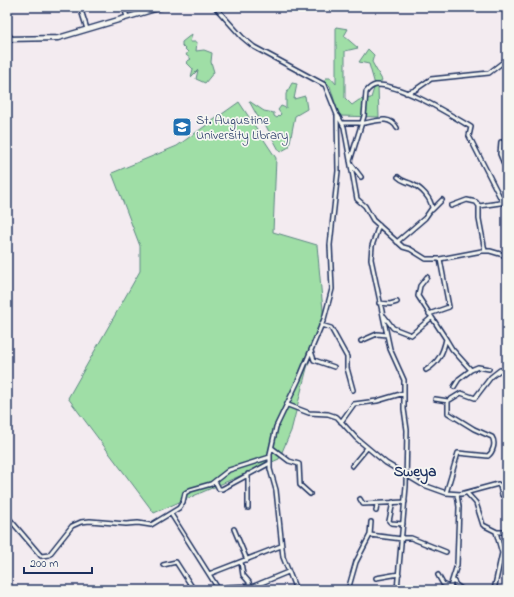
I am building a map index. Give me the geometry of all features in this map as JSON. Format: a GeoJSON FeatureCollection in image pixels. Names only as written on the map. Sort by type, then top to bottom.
{"type":"FeatureCollection","features":[{"type":"Feature","properties":{"kind":"main road"},"geometry":{"type":"LineString","coordinates":[[7,39],[53,39],[162,7]]}},
{"type":"Feature","properties":{"kind":"street"},"geometry":{"type":"LineString","coordinates":[[80,7],[87,29]]}},
{"type":"Feature","properties":{"kind":"street"},"geometry":{"type":"LineString","coordinates":[[124,7],[127,17]]}},
{"type":"Feature","properties":{"kind":"street"},"geometry":{"type":"LineString","coordinates":[[215,7],[242,37],[254,47],[325,85],[337,115],[343,123],[357,199],[364,204],[370,217],[402,247],[426,258],[440,259],[485,251],[506,256],[507,290]]}},
{"type":"Feature","properties":{"kind":"street"},"geometry":{"type":"LineString","coordinates":[[7,33],[12,39]]}},
{"type":"Feature","properties":{"kind":"street"},"geometry":{"type":"LineString","coordinates":[[406,92],[415,90],[431,79],[489,73],[507,59]]}},
{"type":"Feature","properties":{"kind":"street"},"geometry":{"type":"LineString","coordinates":[[350,161],[364,116],[366,92],[371,87],[382,86],[406,92],[471,127],[469,136],[503,203]]}},
{"type":"Feature","properties":{"kind":"street"},"geometry":{"type":"LineString","coordinates":[[296,590],[282,557],[276,490],[270,457],[278,421],[288,405],[321,325],[332,283],[330,245],[338,178],[337,115]]}},
{"type":"Feature","properties":{"kind":"street"},"geometry":{"type":"LineString","coordinates":[[343,123],[362,123],[382,120],[392,122],[397,128]]}},
{"type":"Feature","properties":{"kind":"street"},"geometry":{"type":"LineString","coordinates":[[501,142],[500,154],[507,170]]}},
{"type":"Feature","properties":{"kind":"street"},"geometry":{"type":"LineString","coordinates":[[350,161],[361,177]]}},
{"type":"Feature","properties":{"kind":"street"},"geometry":{"type":"LineString","coordinates":[[398,177],[404,182],[412,184],[427,196],[431,202],[432,210]]}},
{"type":"Feature","properties":{"kind":"street"},"geometry":{"type":"LineString","coordinates":[[397,242],[442,200]]}},
{"type":"Feature","properties":{"kind":"street"},"geometry":{"type":"LineString","coordinates":[[451,206],[470,200],[476,202],[479,206],[479,219],[485,251]]}},
{"type":"Feature","properties":{"kind":"street"},"geometry":{"type":"LineString","coordinates":[[479,206],[507,202]]}},
{"type":"Feature","properties":{"kind":"street"},"geometry":{"type":"LineString","coordinates":[[379,225],[372,246],[372,259],[379,303],[392,356],[403,378],[404,409],[407,430],[404,524],[400,574],[397,590]]}},
{"type":"Feature","properties":{"kind":"street"},"geometry":{"type":"LineString","coordinates":[[429,314],[449,307],[440,259]]}},
{"type":"Feature","properties":{"kind":"street"},"geometry":{"type":"LineString","coordinates":[[427,277],[420,286],[418,296],[446,339],[470,370]]}},
{"type":"Feature","properties":{"kind":"street"},"geometry":{"type":"LineString","coordinates":[[379,303],[390,304],[397,302]]}},
{"type":"Feature","properties":{"kind":"street"},"geometry":{"type":"LineString","coordinates":[[383,315],[393,328],[408,334],[416,332],[421,325],[432,318]]}},
{"type":"Feature","properties":{"kind":"street"},"geometry":{"type":"LineString","coordinates":[[321,325],[330,327],[346,355],[347,368],[353,390]]}},
{"type":"Feature","properties":{"kind":"street"},"geometry":{"type":"LineString","coordinates":[[361,341],[376,334],[387,334]]}},
{"type":"Feature","properties":{"kind":"street"},"geometry":{"type":"LineString","coordinates":[[426,370],[434,366],[440,358],[446,339]]}},
{"type":"Feature","properties":{"kind":"street"},"geometry":{"type":"LineString","coordinates":[[311,350],[314,360],[334,367]]}},
{"type":"Feature","properties":{"kind":"street"},"geometry":{"type":"LineString","coordinates":[[454,387],[470,370],[478,367],[489,369]]}},
{"type":"Feature","properties":{"kind":"street"},"geometry":{"type":"LineString","coordinates":[[435,399],[448,401],[461,393],[475,398],[494,374],[500,370],[507,371]]}},
{"type":"Feature","properties":{"kind":"street"},"geometry":{"type":"LineString","coordinates":[[340,422],[354,404],[377,401],[404,393]]}},
{"type":"Feature","properties":{"kind":"street"},"geometry":{"type":"LineString","coordinates":[[446,493],[458,453],[488,456],[492,450],[494,442],[492,437],[474,429],[448,413],[448,401]]}},
{"type":"Feature","properties":{"kind":"street"},"geometry":{"type":"LineString","coordinates":[[288,405],[309,413],[332,415],[367,448],[386,463],[421,484],[446,493],[457,494],[467,493],[498,484],[502,495]]}},
{"type":"Feature","properties":{"kind":"street"},"geometry":{"type":"LineString","coordinates":[[272,448],[287,460],[299,464],[300,485],[310,494]]}},
{"type":"Feature","properties":{"kind":"street"},"geometry":{"type":"LineString","coordinates":[[352,466],[367,448]]}},
{"type":"Feature","properties":{"kind":"street"},"geometry":{"type":"LineString","coordinates":[[7,516],[43,557],[49,554],[72,526],[81,522],[95,521],[126,524],[138,523],[148,526],[171,514],[182,505],[186,493],[194,488],[207,486],[226,472],[270,457]]}},
{"type":"Feature","properties":{"kind":"street"},"geometry":{"type":"LineString","coordinates":[[215,481],[220,489],[270,463]]}},
{"type":"Feature","properties":{"kind":"street"},"geometry":{"type":"LineString","coordinates":[[248,474],[248,508]]}},
{"type":"Feature","properties":{"kind":"street"},"geometry":{"type":"LineString","coordinates":[[467,493],[476,503],[483,525],[496,532],[507,532]]}},
{"type":"Feature","properties":{"kind":"street"},"geometry":{"type":"LineString","coordinates":[[438,574],[442,584],[453,589],[453,580],[457,565],[459,513],[457,494]]}},
{"type":"Feature","properties":{"kind":"street"},"geometry":{"type":"LineString","coordinates":[[360,499],[363,504],[405,502]]}},
{"type":"Feature","properties":{"kind":"street"},"geometry":{"type":"LineString","coordinates":[[393,502],[389,521],[391,523],[404,524]]}},
{"type":"Feature","properties":{"kind":"street"},"geometry":{"type":"LineString","coordinates":[[376,510],[377,504]]}},
{"type":"Feature","properties":{"kind":"street"},"geometry":{"type":"LineString","coordinates":[[171,514],[219,590],[227,587],[250,588],[288,572]]}},
{"type":"Feature","properties":{"kind":"street"},"geometry":{"type":"LineString","coordinates":[[348,590],[356,562],[370,535],[371,522]]}},
{"type":"Feature","properties":{"kind":"street"},"geometry":{"type":"LineString","coordinates":[[234,529],[247,560]]}},
{"type":"Feature","properties":{"kind":"street"},"geometry":{"type":"LineString","coordinates":[[494,590],[502,553],[496,532]]}},
{"type":"Feature","properties":{"kind":"street"},"geometry":{"type":"LineString","coordinates":[[370,535],[411,538],[446,552]]}},
{"type":"Feature","properties":{"kind":"street"},"geometry":{"type":"LineString","coordinates":[[209,574],[281,546]]}},
{"type":"Feature","properties":{"kind":"street"},"geometry":{"type":"LineString","coordinates":[[164,564],[176,562],[194,590]]}},
{"type":"Feature","properties":{"kind":"street"},"geometry":{"type":"LineString","coordinates":[[241,562],[243,575],[248,580],[250,588]]}},
{"type":"Feature","properties":{"kind":"street"},"geometry":{"type":"LineString","coordinates":[[376,578],[400,574]]}},
{"type":"Feature","properties":{"kind":"street"},"geometry":{"type":"LineString","coordinates":[[453,580],[462,590]]}},
{"type":"Feature","properties":{"kind":"green space"},"geometry":{"type":"Polygon","coordinates":[[[336,27],[348,29],[344,36],[358,48],[345,51],[345,98],[352,105],[359,100],[371,98],[375,85],[369,64],[359,62],[368,49],[374,55],[372,62],[382,80],[378,86],[379,117],[339,116],[330,86],[324,81],[326,78],[331,78],[336,84],[336,27]]]}},
{"type":"Feature","properties":{"kind":"green space"},"geometry":{"type":"Polygon","coordinates":[[[192,34],[190,42],[197,42],[196,51],[204,50],[212,53],[211,62],[214,72],[205,83],[196,79],[198,70],[191,77],[193,69],[186,62],[191,59],[186,55],[188,52],[182,46],[182,42],[192,34]]]}},
{"type":"Feature","properties":{"kind":"green space"},"geometry":{"type":"Polygon","coordinates":[[[292,83],[297,84],[294,99],[305,96],[307,109],[295,116],[289,147],[280,152],[266,126],[259,119],[249,101],[264,111],[274,113],[274,116],[277,118],[281,114],[278,110],[281,106],[286,108],[286,94],[292,83]]]}},
{"type":"Feature","properties":{"kind":"green space"},"geometry":{"type":"Polygon","coordinates":[[[239,102],[276,158],[273,232],[317,245],[324,321],[307,368],[291,431],[279,459],[154,513],[68,398],[140,271],[140,246],[112,173],[177,146],[239,102]]]}},
{"type":"Feature","properties":{"kind":"place","name":"St. Augustine University Library"},"geometry":{"type":"Point","coordinates":[182,127]}},
{"type":"Feature","properties":{"kind":"district","name":"Sweya"},"geometry":{"type":"Point","coordinates":[415,472]}}]}
